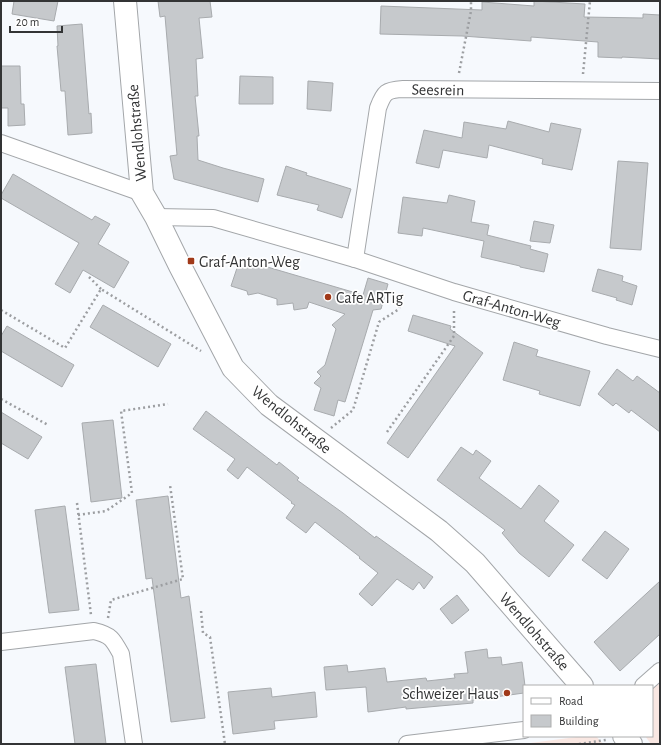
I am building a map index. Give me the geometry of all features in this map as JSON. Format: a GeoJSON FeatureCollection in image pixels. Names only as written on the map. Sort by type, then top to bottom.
{"type":"FeatureCollection","features":[{"type":"Feature","properties":{"kind":"street","name":"Wendlohstraße"},"geometry":{"type":"LineString","coordinates":[[125,1],[142,193],[156,217],[183,273],[233,368],[269,405],[439,531],[475,563],[581,685]]}},
{"type":"Feature","properties":{"kind":"street","name":"Seesrein"},"geometry":{"type":"LineString","coordinates":[[355,259],[378,108],[386,92],[393,90],[660,91]]}},
{"type":"Feature","properties":{"kind":"street"},"geometry":{"type":"LineString","coordinates":[[1,144],[142,193]]}},
{"type":"Feature","properties":{"kind":"street","name":"Graf-Anton-Weg"},"geometry":{"type":"LineString","coordinates":[[156,217],[213,218],[355,259],[454,292],[607,336],[660,349]]}},
{"type":"Feature","properties":{"kind":"street"},"geometry":{"type":"LineString","coordinates":[[1,642],[99,633],[114,641],[121,654],[134,744]]}},
{"type":"Feature","properties":{"kind":"street"},"geometry":{"type":"LineString","coordinates":[[644,685],[660,671]]}},
{"type":"Feature","properties":{"kind":"street"},"geometry":{"type":"LineString","coordinates":[[407,744],[523,730]]}},
{"type":"Feature","properties":{"kind":"street"},"geometry":{"type":"LineString","coordinates":[[615,738],[631,744]]}},
{"type":"Feature","properties":{"kind":"path"},"geometry":{"type":"LineString","coordinates":[[456,90],[471,11],[471,1]]}},
{"type":"Feature","properties":{"kind":"path"},"geometry":{"type":"LineString","coordinates":[[582,91],[590,1]]}},
{"type":"Feature","properties":{"kind":"path"},"geometry":{"type":"LineString","coordinates":[[317,440],[353,410],[379,322],[399,309],[408,276]]}},
{"type":"Feature","properties":{"kind":"path"},"geometry":{"type":"LineString","coordinates":[[89,277],[101,289],[208,355],[228,358]]}},
{"type":"Feature","properties":{"kind":"path"},"geometry":{"type":"LineString","coordinates":[[1,310],[64,348],[101,289]]}},
{"type":"Feature","properties":{"kind":"path"},"geometry":{"type":"LineString","coordinates":[[387,432],[454,336],[454,292]]}},
{"type":"Feature","properties":{"kind":"path"},"geometry":{"type":"LineString","coordinates":[[1,399],[48,426]]}},
{"type":"Feature","properties":{"kind":"path"},"geometry":{"type":"LineString","coordinates":[[78,515],[106,511],[132,493],[121,411],[168,404]]}},
{"type":"Feature","properties":{"kind":"path"},"geometry":{"type":"LineString","coordinates":[[99,633],[111,600],[184,579],[170,485]]}},
{"type":"Feature","properties":{"kind":"path"},"geometry":{"type":"LineString","coordinates":[[76,503],[99,633]]}},
{"type":"Feature","properties":{"kind":"path"},"geometry":{"type":"LineString","coordinates":[[202,611],[203,633],[210,637],[225,744]]}},
{"type":"Feature","properties":{"kind":"path"},"geometry":{"type":"LineString","coordinates":[[579,744],[615,738]]}},
{"type":"Feature","properties":{"kind":"shaded area"},"geometry":{"type":"Polygon","coordinates":[[[660,680],[660,744],[651,744],[646,737],[653,737],[653,686],[660,680]]]}},
{"type":"Feature","properties":{"kind":"shaded area"},"geometry":{"type":"Polygon","coordinates":[[[576,737],[597,737],[603,744],[523,744],[576,737]]]}},
{"type":"Feature","properties":{"kind":"building"},"geometry":{"type":"Polygon","coordinates":[[[14,1],[58,1],[54,21],[12,14],[14,1]]]}},
{"type":"Feature","properties":{"kind":"building"},"geometry":{"type":"Polygon","coordinates":[[[158,1],[210,1],[212,17],[199,18],[203,58],[196,59],[198,96],[195,96],[199,136],[197,136],[198,160],[264,179],[258,202],[174,179],[170,156],[177,155],[165,16],[160,17],[158,1]]]}},
{"type":"Feature","properties":{"kind":"building"},"geometry":{"type":"Polygon","coordinates":[[[534,1],[585,4],[584,17],[643,18],[643,14],[660,15],[660,59],[598,57],[598,42],[531,37],[531,41],[462,36],[380,34],[381,6],[482,10],[482,2],[534,6],[534,1]]]}},
{"type":"Feature","properties":{"kind":"building"},"geometry":{"type":"Polygon","coordinates":[[[82,24],[89,114],[91,113],[92,133],[68,135],[65,91],[61,91],[57,46],[57,26],[82,24]]]}},
{"type":"Feature","properties":{"kind":"building"},"geometry":{"type":"Polygon","coordinates":[[[1,66],[20,66],[21,104],[24,104],[25,125],[8,126],[8,108],[1,108],[1,66]]]}},
{"type":"Feature","properties":{"kind":"building"},"geometry":{"type":"Polygon","coordinates":[[[240,76],[273,77],[273,104],[239,104],[240,76]]]}},
{"type":"Feature","properties":{"kind":"building"},"geometry":{"type":"Polygon","coordinates":[[[308,81],[333,83],[331,111],[307,109],[308,81]]]}},
{"type":"Feature","properties":{"kind":"building"},"geometry":{"type":"Polygon","coordinates":[[[508,121],[549,132],[551,123],[581,129],[572,170],[542,164],[543,159],[489,145],[487,158],[443,150],[439,168],[416,163],[424,130],[462,138],[464,122],[506,129],[508,121]]]}},
{"type":"Feature","properties":{"kind":"building"},"geometry":{"type":"Polygon","coordinates":[[[618,161],[648,163],[641,250],[610,248],[618,161]]]}},
{"type":"Feature","properties":{"kind":"building"},"geometry":{"type":"Polygon","coordinates":[[[286,166],[307,173],[306,175],[351,189],[342,218],[317,210],[319,205],[277,195],[286,166]]]}},
{"type":"Feature","properties":{"kind":"building"},"geometry":{"type":"Polygon","coordinates":[[[13,174],[92,220],[95,216],[110,224],[98,244],[129,262],[114,288],[83,270],[70,293],[55,284],[79,243],[1,198],[1,195],[13,174]]]}},
{"type":"Feature","properties":{"kind":"building"},"geometry":{"type":"Polygon","coordinates":[[[449,195],[475,201],[471,222],[489,225],[487,235],[531,246],[530,249],[548,254],[544,272],[481,257],[484,241],[423,228],[422,236],[398,233],[403,197],[447,203],[449,195]]]}},
{"type":"Feature","properties":{"kind":"building"},"geometry":{"type":"Polygon","coordinates":[[[534,221],[554,225],[550,243],[530,241],[534,221]]]}},
{"type":"Feature","properties":{"kind":"building"},"geometry":{"type":"Polygon","coordinates":[[[240,259],[363,295],[368,278],[388,284],[381,309],[373,310],[345,402],[338,400],[334,416],[314,410],[321,388],[314,383],[321,376],[317,372],[325,365],[336,329],[332,325],[345,314],[309,302],[307,308],[294,310],[293,303],[277,305],[277,299],[258,293],[248,295],[247,291],[231,286],[240,259]]]}},
{"type":"Feature","properties":{"kind":"building"},"geometry":{"type":"Polygon","coordinates":[[[598,269],[623,276],[622,281],[637,286],[632,305],[616,300],[617,298],[592,291],[598,269]]]}},
{"type":"Feature","properties":{"kind":"building"},"geometry":{"type":"Polygon","coordinates":[[[103,305],[171,344],[158,367],[90,327],[103,305]]]}},
{"type":"Feature","properties":{"kind":"building"},"geometry":{"type":"Polygon","coordinates":[[[413,315],[451,326],[450,329],[483,353],[408,458],[387,443],[455,346],[408,331],[413,315]]]}},
{"type":"Feature","properties":{"kind":"building"},"geometry":{"type":"Polygon","coordinates":[[[7,326],[74,365],[62,387],[1,351],[1,336],[7,326]]]}},
{"type":"Feature","properties":{"kind":"building"},"geometry":{"type":"Polygon","coordinates":[[[514,342],[538,350],[536,356],[590,371],[580,406],[539,394],[540,391],[503,380],[514,342]]]}},
{"type":"Feature","properties":{"kind":"building"},"geometry":{"type":"Polygon","coordinates":[[[617,369],[633,381],[637,376],[660,393],[660,432],[631,410],[629,413],[616,403],[613,406],[598,394],[617,369]]]}},
{"type":"Feature","properties":{"kind":"building"},"geometry":{"type":"Polygon","coordinates":[[[206,411],[277,465],[279,462],[299,478],[297,480],[375,538],[376,536],[433,577],[424,589],[419,582],[413,590],[397,579],[372,606],[359,594],[378,573],[315,522],[306,533],[286,518],[295,505],[247,467],[238,479],[227,470],[235,459],[193,429],[206,411]]]}},
{"type":"Feature","properties":{"kind":"building"},"geometry":{"type":"Polygon","coordinates":[[[1,412],[42,437],[28,459],[1,443],[1,412]]]}},
{"type":"Feature","properties":{"kind":"building"},"geometry":{"type":"Polygon","coordinates":[[[113,420],[122,498],[91,502],[82,423],[113,420]]]}},
{"type":"Feature","properties":{"kind":"building"},"geometry":{"type":"Polygon","coordinates":[[[461,447],[473,455],[476,450],[491,461],[479,478],[521,509],[539,485],[559,501],[544,521],[574,545],[549,577],[519,553],[502,533],[505,530],[437,480],[461,447]]]}},
{"type":"Feature","properties":{"kind":"building"},"geometry":{"type":"Polygon","coordinates":[[[168,496],[181,598],[189,596],[205,718],[171,722],[152,578],[146,579],[136,500],[168,496]]]}},
{"type":"Feature","properties":{"kind":"building"},"geometry":{"type":"Polygon","coordinates":[[[65,506],[79,610],[49,613],[35,510],[65,506]]]}},
{"type":"Feature","properties":{"kind":"building"},"geometry":{"type":"Polygon","coordinates":[[[605,531],[629,549],[607,579],[582,560],[605,531]]]}},
{"type":"Feature","properties":{"kind":"building"},"geometry":{"type":"Polygon","coordinates":[[[660,581],[660,634],[620,671],[594,642],[660,581]]]}},
{"type":"Feature","properties":{"kind":"building"},"geometry":{"type":"Polygon","coordinates":[[[457,595],[469,610],[452,624],[440,609],[457,595]]]}},
{"type":"Feature","properties":{"kind":"building"},"geometry":{"type":"Polygon","coordinates":[[[487,649],[488,658],[501,657],[502,665],[522,662],[525,685],[523,685],[523,693],[473,700],[473,703],[406,709],[406,707],[368,712],[366,687],[326,690],[324,667],[347,665],[348,672],[385,668],[387,682],[426,678],[427,681],[455,678],[454,674],[468,673],[465,652],[487,649]]]}},
{"type":"Feature","properties":{"kind":"building"},"geometry":{"type":"Polygon","coordinates":[[[96,664],[106,744],[75,744],[65,667],[96,664]]]}},
{"type":"Feature","properties":{"kind":"building"},"geometry":{"type":"Polygon","coordinates":[[[271,688],[272,697],[315,692],[317,717],[274,721],[275,729],[233,734],[228,692],[271,688]]]}},
{"type":"Feature","properties":{"kind":"place","name":"Graf-Anton-Weg"},"geometry":{"type":"Point","coordinates":[191,261]}},
{"type":"Feature","properties":{"kind":"place","name":"Cafe ARTig"},"geometry":{"type":"Point","coordinates":[328,297]}},
{"type":"Feature","properties":{"kind":"place","name":"Schweizer Haus"},"geometry":{"type":"Point","coordinates":[507,693]}}]}
